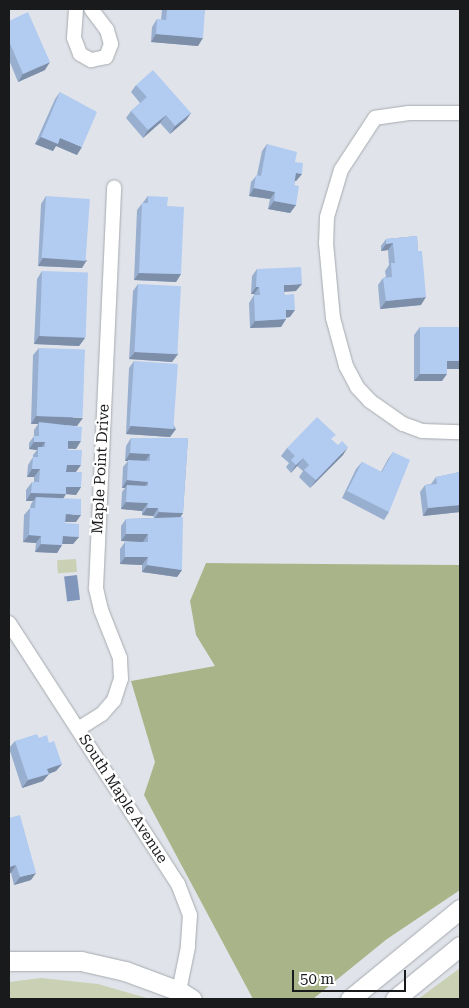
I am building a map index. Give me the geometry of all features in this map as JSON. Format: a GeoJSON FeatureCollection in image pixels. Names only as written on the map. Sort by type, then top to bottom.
{"type":"FeatureCollection","features":[{"type":"Feature","properties":{"kind":"main road"},"geometry":{"type":"LineString","coordinates":[[350,999],[460,909]]}},
{"type":"Feature","properties":{"kind":"main road"},"geometry":{"type":"LineString","coordinates":[[395,999],[460,946]]}},
{"type":"Feature","properties":{"kind":"main road"},"geometry":{"type":"LineString","coordinates":[[9,961],[80,961],[125,971],[185,995]]}},
{"type":"Feature","properties":{"kind":"street"},"geometry":{"type":"LineString","coordinates":[[76,9],[74,38],[80,54],[91,60],[106,57],[111,44],[107,30],[91,9]]}},
{"type":"Feature","properties":{"kind":"street"},"geometry":{"type":"LineString","coordinates":[[460,113],[409,113],[375,118],[341,170],[327,217],[326,243],[333,318],[346,366],[357,387],[370,401],[403,424],[422,431],[460,432]]}},
{"type":"Feature","properties":{"kind":"street","name":"Maple Point Drive"},"geometry":{"type":"LineString","coordinates":[[78,729],[102,714],[114,700],[121,679],[120,658],[101,610],[96,588],[114,186]]}},
{"type":"Feature","properties":{"kind":"street","name":"South Maple Avenue"},"geometry":{"type":"LineString","coordinates":[[9,623],[178,884],[190,915],[185,995]]}},
{"type":"Feature","properties":{"kind":"green space"},"geometry":{"type":"Polygon","coordinates":[[[76,559],[77,572],[58,573],[57,560],[76,559]]]}},
{"type":"Feature","properties":{"kind":"green space"},"geometry":{"type":"Polygon","coordinates":[[[206,563],[460,565],[460,890],[387,939],[313,999],[253,999],[144,795],[155,762],[131,681],[215,666],[196,635],[190,601],[206,563]]]}},
{"type":"Feature","properties":{"kind":"green space"},"geometry":{"type":"Polygon","coordinates":[[[460,968],[460,999],[418,999],[460,968]]]}},
{"type":"Feature","properties":{"kind":"green space"},"geometry":{"type":"Polygon","coordinates":[[[41,978],[98,984],[150,999],[9,999],[9,982],[41,978]]]}},
{"type":"Feature","properties":{"kind":"water"},"geometry":{"type":"Polygon","coordinates":[[[77,575],[80,600],[67,601],[64,577],[77,575]]]}},
{"type":"Feature","properties":{"kind":"building"},"geometry":{"type":"Polygon","coordinates":[[[167,9],[205,9],[203,38],[156,34],[157,19],[166,20],[167,9]]]}},
{"type":"Feature","properties":{"kind":"building"},"geometry":{"type":"Polygon","coordinates":[[[28,12],[50,62],[23,74],[9,41],[9,21],[28,12]]]}},
{"type":"Feature","properties":{"kind":"building"},"geometry":{"type":"Polygon","coordinates":[[[153,70],[191,113],[175,126],[166,115],[148,130],[131,111],[147,97],[136,85],[153,70]]]}},
{"type":"Feature","properties":{"kind":"building"},"geometry":{"type":"Polygon","coordinates":[[[60,92],[97,112],[82,147],[60,138],[58,144],[41,137],[60,92]]]}},
{"type":"Feature","properties":{"kind":"building"},"geometry":{"type":"Polygon","coordinates":[[[267,144],[297,152],[295,162],[303,163],[302,174],[296,173],[294,185],[299,186],[296,205],[274,201],[275,192],[254,188],[256,175],[261,176],[267,144]]]}},
{"type":"Feature","properties":{"kind":"building"},"geometry":{"type":"Polygon","coordinates":[[[46,196],[90,199],[86,261],[42,258],[46,196]]]}},
{"type":"Feature","properties":{"kind":"building"},"geometry":{"type":"Polygon","coordinates":[[[148,196],[168,197],[167,206],[184,207],[181,274],[139,273],[142,203],[148,203],[148,196]]]}},
{"type":"Feature","properties":{"kind":"building"},"geometry":{"type":"Polygon","coordinates":[[[417,236],[418,251],[422,251],[426,297],[386,301],[383,278],[392,277],[391,263],[395,263],[393,243],[386,244],[386,239],[417,236]]]}},
{"type":"Feature","properties":{"kind":"building"},"geometry":{"type":"Polygon","coordinates":[[[301,267],[302,284],[284,285],[284,295],[294,294],[295,310],[286,310],[286,319],[255,321],[254,295],[260,295],[259,287],[256,287],[257,269],[301,267]]]}},
{"type":"Feature","properties":{"kind":"building"},"geometry":{"type":"Polygon","coordinates":[[[42,271],[88,273],[86,338],[40,336],[42,271]]]}},
{"type":"Feature","properties":{"kind":"building"},"geometry":{"type":"Polygon","coordinates":[[[138,284],[181,286],[177,354],[134,352],[138,284]]]}},
{"type":"Feature","properties":{"kind":"building"},"geometry":{"type":"Polygon","coordinates":[[[420,327],[460,327],[460,361],[447,361],[447,374],[420,374],[420,327]]]}},
{"type":"Feature","properties":{"kind":"building"},"geometry":{"type":"Polygon","coordinates":[[[39,348],[85,350],[83,418],[37,416],[39,348]]]}},
{"type":"Feature","properties":{"kind":"building"},"geometry":{"type":"Polygon","coordinates":[[[134,361],[178,364],[173,429],[129,426],[134,361]]]}},
{"type":"Feature","properties":{"kind":"building"},"geometry":{"type":"Polygon","coordinates":[[[317,417],[336,435],[331,439],[338,445],[342,441],[348,447],[316,480],[304,470],[309,465],[303,458],[296,465],[291,460],[295,456],[287,448],[317,417]]]}},
{"type":"Feature","properties":{"kind":"building"},"geometry":{"type":"Polygon","coordinates":[[[39,422],[82,427],[81,441],[68,441],[68,450],[82,450],[81,465],[67,465],[66,472],[82,472],[81,487],[66,487],[66,494],[31,493],[32,482],[39,482],[40,469],[32,469],[33,457],[38,457],[38,447],[45,447],[45,442],[34,442],[34,436],[39,436],[39,422]]]}},
{"type":"Feature","properties":{"kind":"building"},"geometry":{"type":"Polygon","coordinates":[[[131,438],[188,438],[183,513],[159,512],[158,508],[147,508],[148,503],[126,502],[127,485],[148,486],[148,482],[127,480],[128,460],[150,461],[150,454],[130,453],[131,438]]]}},
{"type":"Feature","properties":{"kind":"building"},"geometry":{"type":"Polygon","coordinates":[[[393,452],[410,460],[389,512],[347,491],[362,462],[382,472],[393,452]]]}},
{"type":"Feature","properties":{"kind":"building"},"geometry":{"type":"Polygon","coordinates":[[[460,472],[460,505],[428,508],[425,485],[437,484],[436,477],[460,472]]]}},
{"type":"Feature","properties":{"kind":"building"},"geometry":{"type":"Polygon","coordinates":[[[36,497],[81,499],[81,515],[66,514],[65,523],[79,524],[79,537],[63,536],[62,545],[41,544],[41,536],[29,535],[30,508],[35,508],[36,497]]]}},
{"type":"Feature","properties":{"kind":"building"},"geometry":{"type":"Polygon","coordinates":[[[183,517],[182,570],[147,565],[148,557],[125,557],[125,542],[148,542],[148,534],[126,534],[126,519],[183,517]]]}},
{"type":"Feature","properties":{"kind":"building"},"geometry":{"type":"Polygon","coordinates":[[[37,734],[39,738],[47,735],[49,743],[54,741],[62,764],[47,769],[49,774],[28,780],[15,741],[37,734]]]}},
{"type":"Feature","properties":{"kind":"building"},"geometry":{"type":"Polygon","coordinates":[[[20,815],[36,873],[20,877],[16,865],[9,867],[9,818],[20,815]]]}}]}
